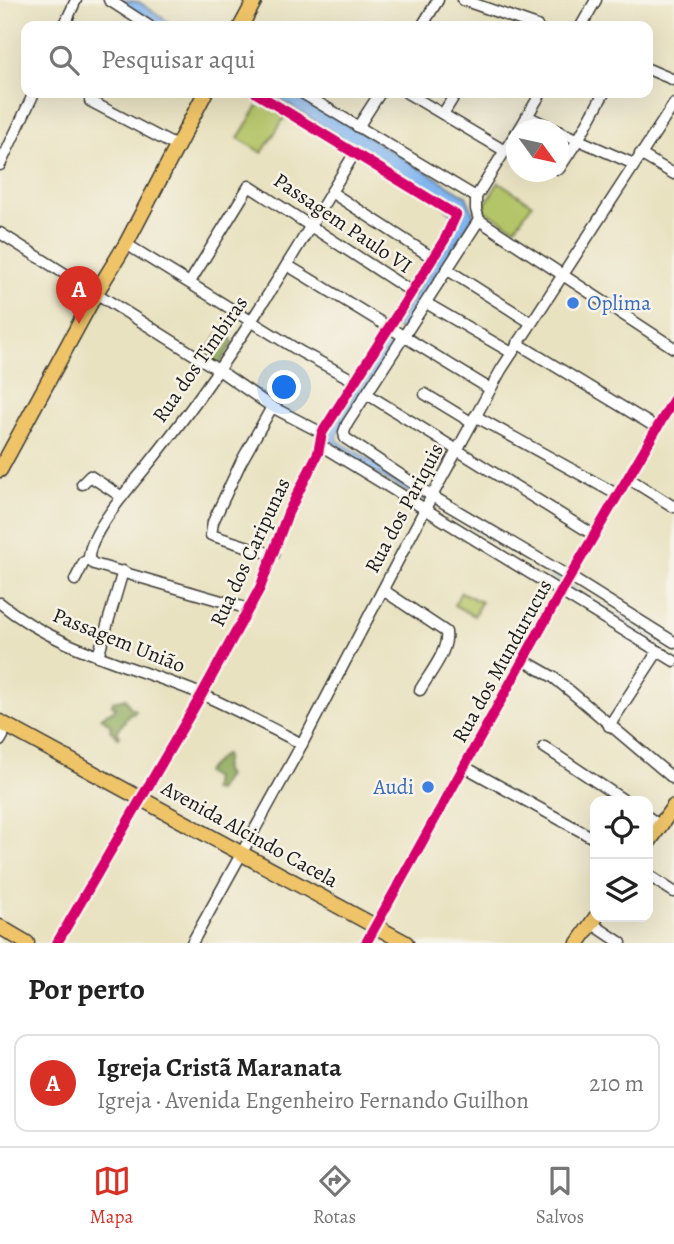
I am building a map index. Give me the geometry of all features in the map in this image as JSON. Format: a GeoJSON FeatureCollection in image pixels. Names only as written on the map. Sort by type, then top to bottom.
{"type":"FeatureCollection","features":[{"type":"Feature","properties":{"kind":"main road"},"geometry":{"type":"LineString","coordinates":[[244,21],[256,0]]}},
{"type":"Feature","properties":{"kind":"main road"},"geometry":{"type":"LineString","coordinates":[[0,470],[96,293],[126,244],[202,98]]}},
{"type":"Feature","properties":{"kind":"main road","name":"Avenida Alcindo Cacela"},"geometry":{"type":"LineString","coordinates":[[1,725],[406,943]]}},
{"type":"Feature","properties":{"kind":"main road"},"geometry":{"type":"LineString","coordinates":[[654,821],[674,806]]}},
{"type":"Feature","properties":{"kind":"main road"},"geometry":{"type":"LineString","coordinates":[[578,943],[593,922]]}},
{"type":"Feature","properties":{"kind":"main road"},"geometry":{"type":"LineString","coordinates":[[0,927],[27,943]]}},
{"type":"Feature","properties":{"kind":"street"},"geometry":{"type":"LineString","coordinates":[[66,21],[76,0]]}},
{"type":"Feature","properties":{"kind":"street"},"geometry":{"type":"LineString","coordinates":[[109,0],[141,21]]}},
{"type":"Feature","properties":{"kind":"street"},"geometry":{"type":"LineString","coordinates":[[425,21],[438,0]]}},
{"type":"Feature","properties":{"kind":"street"},"geometry":{"type":"LineString","coordinates":[[463,0],[522,21]]}},
{"type":"Feature","properties":{"kind":"street"},"geometry":{"type":"LineString","coordinates":[[584,21],[596,0]]}},
{"type":"Feature","properties":{"kind":"street"},"geometry":{"type":"LineString","coordinates":[[500,21],[504,15]]}},
{"type":"Feature","properties":{"kind":"street"},"geometry":{"type":"LineString","coordinates":[[653,71],[674,80]]}},
{"type":"Feature","properties":{"kind":"street"},"geometry":{"type":"LineString","coordinates":[[0,165],[4,146],[31,98]]}},
{"type":"Feature","properties":{"kind":"street"},"geometry":{"type":"LineString","coordinates":[[264,98],[354,154]]}},
{"type":"Feature","properties":{"kind":"street"},"geometry":{"type":"LineString","coordinates":[[310,98],[475,197]]}},
{"type":"Feature","properties":{"kind":"street"},"geometry":{"type":"LineString","coordinates":[[358,127],[377,98]]}},
{"type":"Feature","properties":{"kind":"street"},"geometry":{"type":"LineString","coordinates":[[416,98],[505,151],[475,197],[479,220],[674,348]]}},
{"type":"Feature","properties":{"kind":"street"},"geometry":{"type":"LineString","coordinates":[[443,114],[453,98]]}},
{"type":"Feature","properties":{"kind":"street"},"geometry":{"type":"LineString","coordinates":[[525,119],[538,98]]}},
{"type":"Feature","properties":{"kind":"street"},"geometry":{"type":"LineString","coordinates":[[569,154],[601,98]]}},
{"type":"Feature","properties":{"kind":"street"},"geometry":{"type":"LineString","coordinates":[[90,101],[176,146]]}},
{"type":"Feature","properties":{"kind":"street","name":"Rua dos Pariquis"},"geometry":{"type":"LineString","coordinates":[[191,943],[302,744],[490,389],[530,322],[674,104]]}},
{"type":"Feature","properties":{"kind":"street"},"geometry":{"type":"LineString","coordinates":[[527,116],[533,119]]}},
{"type":"Feature","properties":{"kind":"street"},"geometry":{"type":"LineString","coordinates":[[569,136],[674,174]]}},
{"type":"Feature","properties":{"kind":"street","name":"Rua dos Timbiras"},"geometry":{"type":"LineString","coordinates":[[75,580],[83,562],[89,560],[88,551],[91,545],[122,497],[220,371],[354,154]]}},
{"type":"Feature","properties":{"kind":"street","name":"Rua dos Caripunas"},"geometry":{"type":"LineString","coordinates":[[57,943],[249,609],[321,439],[454,222],[456,215],[354,154]]}},
{"type":"Feature","properties":{"kind":"street","name":"Passagem Paulo VI"},"geometry":{"type":"LineString","coordinates":[[190,282],[247,186],[253,186],[310,227],[412,292]]}},
{"type":"Feature","properties":{"kind":"street"},"geometry":{"type":"LineString","coordinates":[[331,192],[433,258]]}},
{"type":"Feature","properties":{"kind":"street"},"geometry":{"type":"LineString","coordinates":[[479,220],[345,429],[347,441],[674,642]]}},
{"type":"Feature","properties":{"kind":"street"},"geometry":{"type":"LineString","coordinates":[[0,233],[220,371],[426,507],[674,661]]}},
{"type":"Feature","properties":{"kind":"street"},"geometry":{"type":"LineString","coordinates":[[126,244],[301,352],[355,381]]}},
{"type":"Feature","properties":{"kind":"street"},"geometry":{"type":"LineString","coordinates":[[287,264],[490,389]]}},
{"type":"Feature","properties":{"kind":"street"},"geometry":{"type":"LineString","coordinates":[[448,270],[530,322]]}},
{"type":"Feature","properties":{"kind":"street"},"geometry":{"type":"LineString","coordinates":[[426,303],[514,348],[657,428]]}},
{"type":"Feature","properties":{"kind":"street"},"geometry":{"type":"LineString","coordinates":[[367,394],[594,536]]}},
{"type":"Feature","properties":{"kind":"street"},"geometry":{"type":"LineString","coordinates":[[425,394],[618,495]]}},
{"type":"Feature","properties":{"kind":"street","name":"Rua dos Mundurucus"},"geometry":{"type":"LineString","coordinates":[[366,943],[570,577],[674,399]]}},
{"type":"Feature","properties":{"kind":"street"},"geometry":{"type":"LineString","coordinates":[[272,407],[241,462],[213,522],[211,535],[274,555]]}},
{"type":"Feature","properties":{"kind":"street"},"geometry":{"type":"LineString","coordinates":[[82,484],[90,476],[122,497]]}},
{"type":"Feature","properties":{"kind":"street"},"geometry":{"type":"LineString","coordinates":[[628,478],[674,507]]}},
{"type":"Feature","properties":{"kind":"street"},"geometry":{"type":"LineString","coordinates":[[89,560],[94,564],[249,609]]}},
{"type":"Feature","properties":{"kind":"street"},"geometry":{"type":"LineString","coordinates":[[99,656],[123,571]]}},
{"type":"Feature","properties":{"kind":"street"},"geometry":{"type":"LineString","coordinates":[[383,590],[446,632],[441,652],[419,690]]}},
{"type":"Feature","properties":{"kind":"street","name":"Passagem União"},"geometry":{"type":"LineString","coordinates":[[0,603],[27,623],[99,656],[202,694],[302,744]]}},
{"type":"Feature","properties":{"kind":"street"},"geometry":{"type":"LineString","coordinates":[[609,726],[658,651]]}},
{"type":"Feature","properties":{"kind":"street"},"geometry":{"type":"LineString","coordinates":[[525,661],[553,677],[674,779]]}},
{"type":"Feature","properties":{"kind":"street"},"geometry":{"type":"LineString","coordinates":[[0,741],[3,736],[1,725]]}},
{"type":"Feature","properties":{"kind":"street"},"geometry":{"type":"LineString","coordinates":[[544,747],[618,796]]}},
{"type":"Feature","properties":{"kind":"street"},"geometry":{"type":"LineString","coordinates":[[465,767],[590,836]]}},
{"type":"Feature","properties":{"kind":"street"},"geometry":{"type":"LineString","coordinates":[[653,878],[674,892]]}},
{"type":"Feature","properties":{"kind":"street"},"geometry":{"type":"LineString","coordinates":[[596,922],[621,943]]}},
{"type":"Feature","properties":{"kind":"green space"},"geometry":{"type":"Polygon","coordinates":[[[261,101],[285,117],[262,153],[238,138],[261,101]]]}},
{"type":"Feature","properties":{"kind":"green space"},"geometry":{"type":"Polygon","coordinates":[[[499,182],[532,204],[515,228],[482,209],[499,182]]]}},
{"type":"Feature","properties":{"kind":"green space"},"geometry":{"type":"Polygon","coordinates":[[[219,333],[231,338],[233,343],[219,364],[205,356],[219,333]]]}},
{"type":"Feature","properties":{"kind":"green space"},"geometry":{"type":"Polygon","coordinates":[[[461,592],[481,602],[474,616],[454,605],[461,592]]]}},
{"type":"Feature","properties":{"kind":"green space"},"geometry":{"type":"Polygon","coordinates":[[[126,698],[129,706],[136,710],[133,714],[130,713],[117,732],[120,736],[118,738],[110,730],[111,726],[101,717],[114,710],[116,707],[112,705],[113,701],[126,698]]]}},
{"type":"Feature","properties":{"kind":"green space"},"geometry":{"type":"Polygon","coordinates":[[[225,754],[224,769],[227,776],[217,791],[212,790],[214,779],[205,773],[225,754]]]}},
{"type":"Feature","properties":{"kind":"water"},"geometry":{"type":"Polygon","coordinates":[[[117,0],[139,2],[167,21],[149,21],[117,0]]]}},
{"type":"Feature","properties":{"kind":"water"},"geometry":{"type":"Polygon","coordinates":[[[278,98],[304,98],[466,196],[474,215],[402,331],[395,327],[458,218],[421,188],[278,98]]]}},
{"type":"Feature","properties":{"kind":"water"},"geometry":{"type":"Polygon","coordinates":[[[390,333],[398,339],[338,434],[337,440],[426,495],[423,501],[324,443],[329,429],[390,333]]]}},
{"type":"Feature","properties":{"kind":"waterway"},"geometry":{"type":"LineString","coordinates":[[451,513],[563,582]]}},
{"type":"Feature","properties":{"kind":"waterway"},"geometry":{"type":"LineString","coordinates":[[570,587],[674,650]]}},
{"type":"Feature","properties":{"kind":"cycle path"},"geometry":{"type":"LineString","coordinates":[[57,943],[202,694],[260,588],[288,513],[318,453],[322,433],[445,239],[456,215],[264,98]]}},
{"type":"Feature","properties":{"kind":"cycle path"},"geometry":{"type":"LineString","coordinates":[[366,943],[561,592],[674,399]]}},
{"type":"Feature","properties":{"kind":"place","name":"Oplima"},"geometry":{"type":"Point","coordinates":[573,303]}},
{"type":"Feature","properties":{"kind":"place","name":"Igreja Cristã Maranata"},"geometry":{"type":"Point","coordinates":[79,324]}},
{"type":"Feature","properties":{"kind":"place","name":"Audi"},"geometry":{"type":"Point","coordinates":[428,787]}}]}
